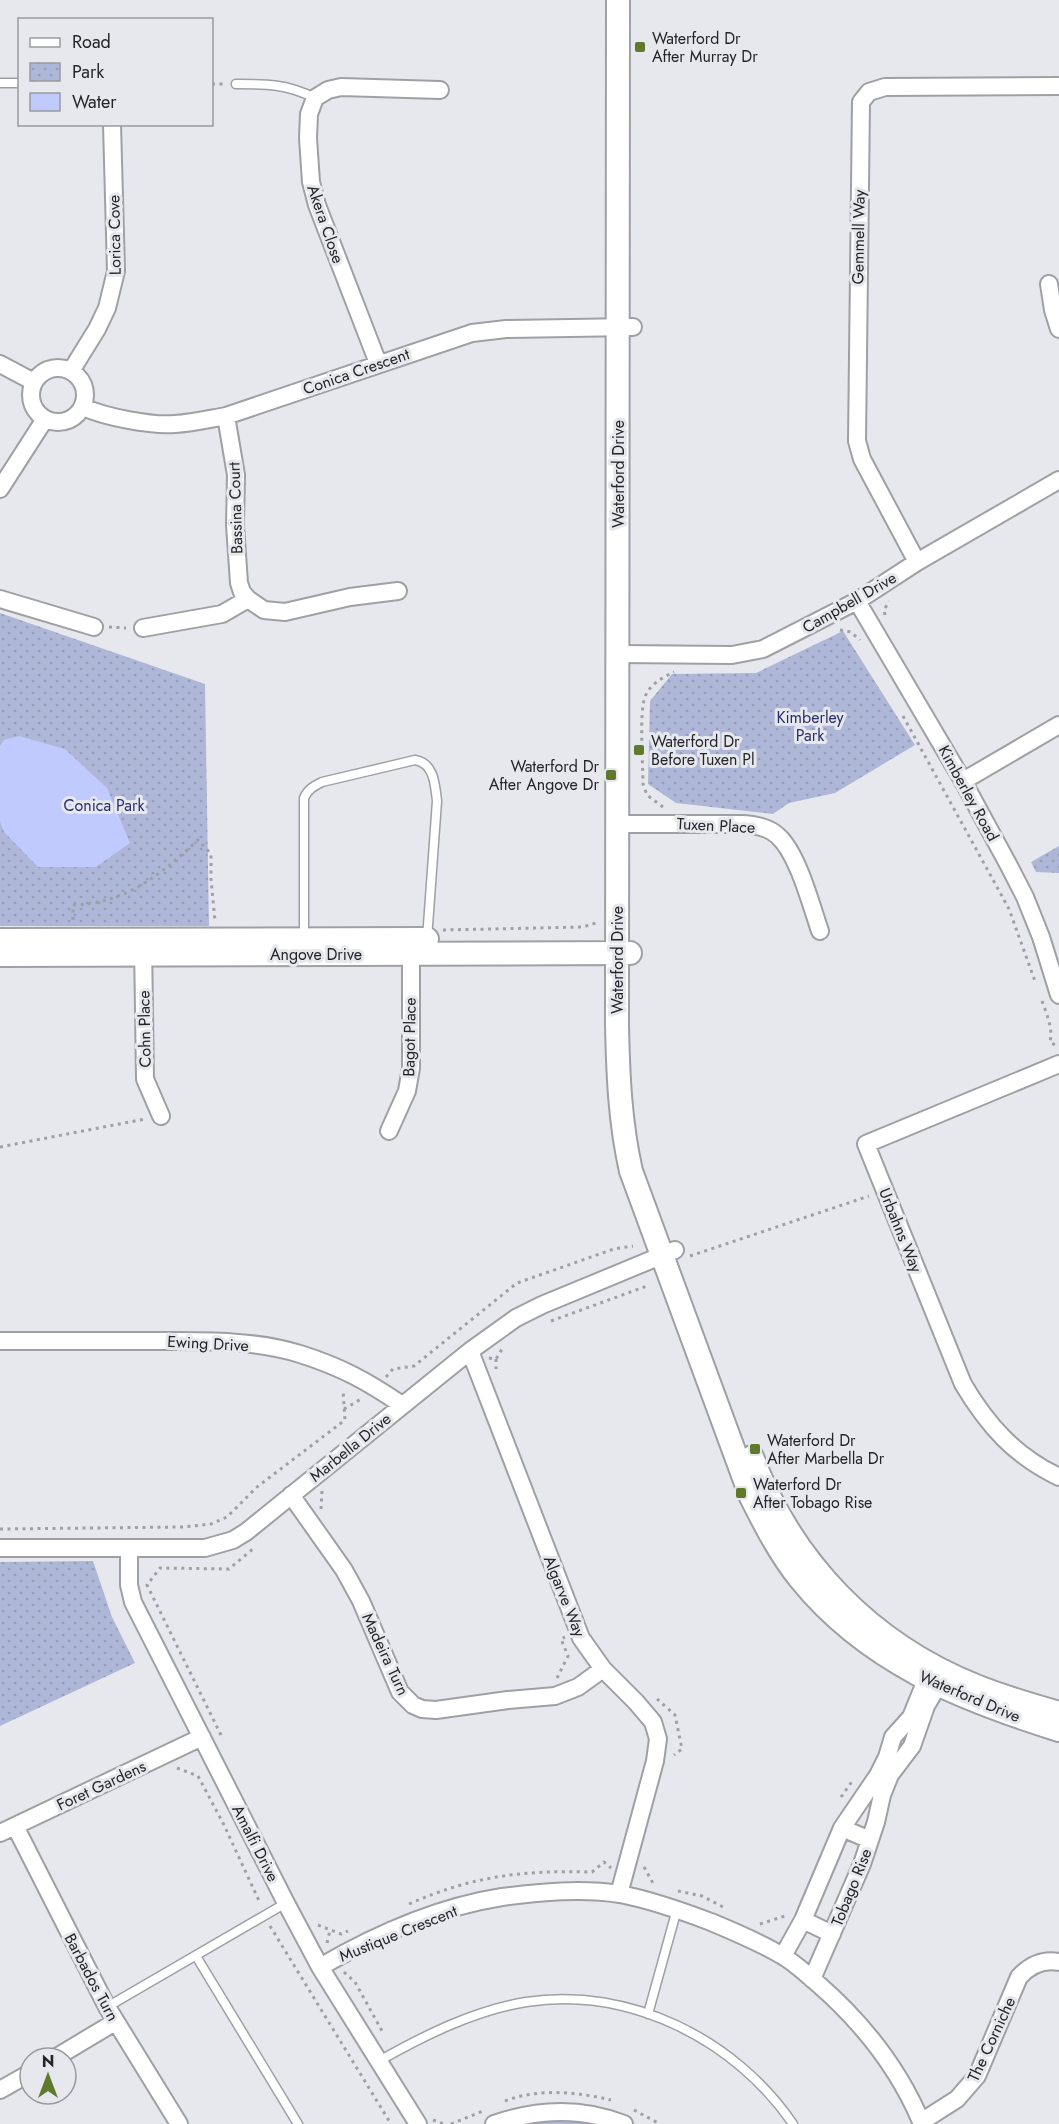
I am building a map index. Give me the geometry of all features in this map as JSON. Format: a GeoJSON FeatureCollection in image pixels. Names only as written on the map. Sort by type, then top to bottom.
{"type":"FeatureCollection","features":[{"type":"Feature","properties":{"kind":"street","name":"Waterford Drive"},"geometry":{"type":"LineString","coordinates":[[618,0],[626,327]]}},
{"type":"Feature","properties":{"kind":"street","name":"Waterford Drive"},"geometry":{"type":"LineString","coordinates":[[632,0],[626,327],[624,944],[618,1076],[623,1130],[631,1171],[672,1255],[743,1477],[766,1526],[799,1577],[822,1604],[850,1631],[886,1656],[935,1675],[1059,1730]]}},
{"type":"Feature","properties":{"kind":"street","name":"Gemmell Way"},"geometry":{"type":"LineString","coordinates":[[917,562],[866,465],[857,441],[861,102],[869,92],[885,87],[1059,86]]}},
{"type":"Feature","properties":{"kind":"street"},"geometry":{"type":"LineString","coordinates":[[315,98],[328,90],[341,87],[440,90]]}},
{"type":"Feature","properties":{"kind":"street","name":"Akera Close"},"geometry":{"type":"LineString","coordinates":[[315,98],[309,114],[308,163],[311,182],[317,205],[378,363]]}},
{"type":"Feature","properties":{"kind":"street","name":"Lorica Cove"},"geometry":{"type":"LineString","coordinates":[[71,371],[107,308],[116,271],[112,126]]}},
{"type":"Feature","properties":{"kind":"street"},"geometry":{"type":"LineString","coordinates":[[1049,284],[1059,329]]}},
{"type":"Feature","properties":{"kind":"street","name":"Conica Crescent"},"geometry":{"type":"LineString","coordinates":[[83,407],[94,412],[154,424],[183,423],[226,416],[472,333],[488,330],[626,327]]}},
{"type":"Feature","properties":{"kind":"street"},"geometry":{"type":"LineString","coordinates":[[0,364],[34,382]]}},
{"type":"Feature","properties":{"kind":"street"},"geometry":{"type":"LineString","coordinates":[[57,368],[71,371],[81,380],[84,388],[83,407],[69,420],[60,422],[45,419],[33,405],[31,396],[34,382],[48,370],[57,368]]}},
{"type":"Feature","properties":{"kind":"street","name":"Bassina Court"},"geometry":{"type":"LineString","coordinates":[[226,416],[236,475],[235,525],[239,583],[248,599]]}},
{"type":"Feature","properties":{"kind":"street"},"geometry":{"type":"LineString","coordinates":[[0,489],[45,419]]}},
{"type":"Feature","properties":{"kind":"street","name":"Campbell Drive"},"geometry":{"type":"LineString","coordinates":[[625,654],[732,655],[749,653],[777,643],[857,601],[917,562],[1059,480]]}},
{"type":"Feature","properties":{"kind":"street"},"geometry":{"type":"LineString","coordinates":[[143,628],[222,614],[248,599],[264,609],[285,612],[350,597],[398,591]]}},
{"type":"Feature","properties":{"kind":"street"},"geometry":{"type":"LineString","coordinates":[[0,599],[94,627]]}},
{"type":"Feature","properties":{"kind":"street","name":"Kimberley Road"},"geometry":{"type":"LineString","coordinates":[[857,601],[963,781],[1025,897],[1059,995]]}},
{"type":"Feature","properties":{"kind":"street"},"geometry":{"type":"LineString","coordinates":[[963,781],[1059,725]]}},
{"type":"Feature","properties":{"kind":"street","name":"Tuxen Place"},"geometry":{"type":"LineString","coordinates":[[625,824],[743,824],[757,825],[773,831],[794,857],[820,932]]}},
{"type":"Feature","properties":{"kind":"street","name":"Angove Drive"},"geometry":{"type":"LineString","coordinates":[[0,955],[304,938],[419,946]]}},
{"type":"Feature","properties":{"kind":"street","name":"Angove Drive"},"geometry":{"type":"LineString","coordinates":[[0,940],[143,947],[624,944]]}},
{"type":"Feature","properties":{"kind":"street","name":"Bagot Place"},"geometry":{"type":"LineString","coordinates":[[389,1131],[407,1091],[411,1068],[419,946]]}},
{"type":"Feature","properties":{"kind":"street","name":"Cohn Place"},"geometry":{"type":"LineString","coordinates":[[143,947],[145,1079],[161,1116]]}},
{"type":"Feature","properties":{"kind":"street","name":"Urbahns Way"},"geometry":{"type":"LineString","coordinates":[[1059,1064],[866,1144],[963,1384],[978,1410],[1014,1448],[1041,1468],[1059,1477]]}},
{"type":"Feature","properties":{"kind":"street","name":"Marbella Drive"},"geometry":{"type":"LineString","coordinates":[[0,1548],[205,1548],[221,1545],[295,1501],[402,1405],[472,1355],[516,1318],[542,1305],[672,1255]]}},
{"type":"Feature","properties":{"kind":"street","name":"Ewing Drive"},"geometry":{"type":"LineString","coordinates":[[0,1341],[197,1341],[255,1345],[298,1353],[334,1366],[376,1387],[402,1405]]}},
{"type":"Feature","properties":{"kind":"street","name":"Algarve Way"},"geometry":{"type":"LineString","coordinates":[[472,1355],[578,1632],[603,1669],[647,1714],[656,1730],[658,1739],[655,1761],[619,1894]]}},
{"type":"Feature","properties":{"kind":"street","name":"Madeira Turn"},"geometry":{"type":"LineString","coordinates":[[295,1501],[344,1570],[366,1611],[400,1692],[413,1705],[436,1710],[555,1696],[578,1687],[603,1669]]}},
{"type":"Feature","properties":{"kind":"street","name":"Amalfi Drive"},"geometry":{"type":"LineString","coordinates":[[129,1548],[129,1585],[133,1602],[320,1967],[386,2057],[418,2124]]}},
{"type":"Feature","properties":{"kind":"street","name":"Waterford Drive"},"geometry":{"type":"LineString","coordinates":[[935,1675],[1059,1713]]}},
{"type":"Feature","properties":{"kind":"street","name":"Tobago Rise"},"geometry":{"type":"LineString","coordinates":[[783,1956],[803,1920],[849,1815],[878,1775],[893,1737],[911,1717],[935,1675]]}},
{"type":"Feature","properties":{"kind":"street","name":"Tobago Rise"},"geometry":{"type":"LineString","coordinates":[[812,1979],[870,1840],[890,1775],[912,1746],[935,1675]]}},
{"type":"Feature","properties":{"kind":"street","name":"Foret Gardens"},"geometry":{"type":"LineString","coordinates":[[7,1829],[202,1737]]}},
{"type":"Feature","properties":{"kind":"street","name":"Tobago Rise"},"geometry":{"type":"LineString","coordinates":[[842,1828],[870,1840]]}},
{"type":"Feature","properties":{"kind":"street","name":"Barbados Turn"},"geometry":{"type":"LineString","coordinates":[[7,1829],[115,2022],[179,2124]]}},
{"type":"Feature","properties":{"kind":"street","name":"Mustique Crescent"},"geometry":{"type":"LineString","coordinates":[[320,1967],[352,1948],[417,1921],[455,1908],[501,1897],[577,1892],[619,1894],[677,1909],[736,1932],[783,1956],[841,2004],[885,2054],[922,2123]]}},
{"type":"Feature","properties":{"kind":"street","name":"Tobago Rise"},"geometry":{"type":"LineString","coordinates":[[803,1920],[832,1934]]}},
{"type":"Feature","properties":{"kind":"street","name":"The Corniche"},"geometry":{"type":"LineString","coordinates":[[922,2123],[957,2099],[977,2076],[1023,1972],[1038,1963],[1050,1960],[1059,1962]]}},
{"type":"Feature","properties":{"kind":"street"},"geometry":{"type":"LineString","coordinates":[[75,2046],[115,2022]]}},
{"type":"Feature","properties":{"kind":"street"},"geometry":{"type":"LineString","coordinates":[[0,2090],[18,2080]]}},
{"type":"Feature","properties":{"kind":"street"},"geometry":{"type":"LineString","coordinates":[[494,2124],[533,2113],[586,2112],[624,2124]]}},
{"type":"Feature","properties":{"kind":"lane"},"geometry":{"type":"LineString","coordinates":[[0,83],[18,83]]}},
{"type":"Feature","properties":{"kind":"lane"},"geometry":{"type":"LineString","coordinates":[[236,84],[273,84],[296,89],[315,98]]}},
{"type":"Feature","properties":{"kind":"lane"},"geometry":{"type":"LineString","coordinates":[[304,938],[304,798],[307,793],[322,782],[415,760],[423,761],[427,765],[435,786],[437,801],[419,946]]}},
{"type":"Feature","properties":{"kind":"lane"},"geometry":{"type":"LineString","coordinates":[[107,2007],[286,1903]]}},
{"type":"Feature","properties":{"kind":"lane"},"geometry":{"type":"LineString","coordinates":[[648,2014],[677,1909]]}},
{"type":"Feature","properties":{"kind":"lane"},"geometry":{"type":"LineString","coordinates":[[196,1956],[298,2124]]}},
{"type":"Feature","properties":{"kind":"lane"},"geometry":{"type":"LineString","coordinates":[[386,2057],[483,2013],[527,2002],[593,2001],[648,2014],[698,2035],[738,2063],[769,2093],[793,2124]]}},
{"type":"Feature","properties":{"kind":"path"},"geometry":{"type":"LineString","coordinates":[[94,627],[143,628]]}},
{"type":"Feature","properties":{"kind":"path"},"geometry":{"type":"LineString","coordinates":[[902,714],[1009,909],[1037,987]]}},
{"type":"Feature","properties":{"kind":"path"},"geometry":{"type":"LineString","coordinates":[[1041,998],[1049,1019],[1050,1042],[1055,1045],[1059,1043]]}},
{"type":"Feature","properties":{"kind":"path"},"geometry":{"type":"LineString","coordinates":[[0,1147],[161,1116]]}},
{"type":"Feature","properties":{"kind":"path"},"geometry":{"type":"LineString","coordinates":[[672,1255],[885,1190]]}},
{"type":"Feature","properties":{"kind":"path"},"geometry":{"type":"LineString","coordinates":[[344,1409],[370,1394],[393,1369],[414,1366],[517,1283],[614,1249],[633,1246]]}},
{"type":"Feature","properties":{"kind":"path"},"geometry":{"type":"LineString","coordinates":[[542,1325],[647,1286]]}},
{"type":"Feature","properties":{"kind":"path"},"geometry":{"type":"LineString","coordinates":[[496,1380],[496,1359],[504,1346]]}},
{"type":"Feature","properties":{"kind":"path"},"geometry":{"type":"LineString","coordinates":[[472,1355],[496,1359]]}},
{"type":"Feature","properties":{"kind":"path"},"geometry":{"type":"LineString","coordinates":[[0,1529],[183,1527],[211,1524],[227,1516],[257,1487],[345,1420],[344,1390],[334,1386]]}},
{"type":"Feature","properties":{"kind":"path"},"geometry":{"type":"LineString","coordinates":[[320,1515],[322,1491]]}},
{"type":"Feature","properties":{"kind":"path"},"geometry":{"type":"LineString","coordinates":[[295,1501],[321,1503]]}},
{"type":"Feature","properties":{"kind":"path"},"geometry":{"type":"LineString","coordinates":[[221,1734],[147,1585],[160,1568],[229,1569],[262,1542]]}},
{"type":"Feature","properties":{"kind":"path"},"geometry":{"type":"LineString","coordinates":[[555,1681],[568,1656],[561,1639],[578,1632]]}},
{"type":"Feature","properties":{"kind":"path"},"geometry":{"type":"LineString","coordinates":[[173,1767],[198,1776],[224,1825],[276,1936],[391,2124]]}},
{"type":"Feature","properties":{"kind":"path"},"geometry":{"type":"LineString","coordinates":[[836,1805],[847,1786],[855,1778]]}},
{"type":"Feature","properties":{"kind":"path"},"geometry":{"type":"LineString","coordinates":[[402,1907],[433,1893],[480,1878],[517,1873],[592,1872],[604,1862],[624,1878],[644,1867],[653,1885],[663,1887]]}},
{"type":"Feature","properties":{"kind":"path"},"geometry":{"type":"LineString","coordinates":[[673,1889],[702,1896],[731,1911]]}},
{"type":"Feature","properties":{"kind":"path"},"geometry":{"type":"LineString","coordinates":[[760,1925],[786,1915]]}},
{"type":"Feature","properties":{"kind":"path"},"geometry":{"type":"LineString","coordinates":[[315,1924],[340,1934],[351,1930]]}},
{"type":"Feature","properties":{"kind":"path"},"geometry":{"type":"LineString","coordinates":[[330,1930],[327,1944],[343,1971],[355,1982],[386,2057]]}},
{"type":"Feature","properties":{"kind":"green space","name":"Conica Park"},"geometry":{"type":"Polygon","coordinates":[[[0,613],[205,684],[209,926],[0,926],[0,613]]]}},
{"type":"Feature","properties":{"kind":"green space","name":"Kimberley Park"},"geometry":{"type":"Polygon","coordinates":[[[843,631],[915,745],[835,793],[789,803],[773,814],[676,803],[648,784],[650,701],[672,674],[756,673],[843,631]]]}},
{"type":"Feature","properties":{"kind":"green space"},"geometry":{"type":"Polygon","coordinates":[[[1059,846],[1059,873],[1036,872],[1031,862],[1059,846]]]}},
{"type":"Feature","properties":{"kind":"green space"},"geometry":{"type":"Polygon","coordinates":[[[93,1561],[112,1617],[135,1663],[0,1726],[0,1562],[93,1561]]]}},
{"type":"Feature","properties":{"kind":"green space"},"geometry":{"type":"Polygon","coordinates":[[[533,2113],[624,2124],[494,2124],[533,2113]]]}},
{"type":"Feature","properties":{"kind":"water"},"geometry":{"type":"Polygon","coordinates":[[[19,736],[65,749],[107,788],[130,843],[96,867],[38,867],[4,832],[0,822],[0,746],[4,740],[19,736]]]}},
{"type":"Feature","properties":{"kind":"place","name":"Waterford Dr After Murray Dr"},"geometry":{"type":"Point","coordinates":[640,47]}},
{"type":"Feature","properties":{"kind":"place","name":"Waterford Dr Before Tuxen Pl"},"geometry":{"type":"Point","coordinates":[639,750]}},
{"type":"Feature","properties":{"kind":"place","name":"Waterford Dr After Angove Dr"},"geometry":{"type":"Point","coordinates":[611,775]}},
{"type":"Feature","properties":{"kind":"place","name":"Waterford Dr After Marbella Dr"},"geometry":{"type":"Point","coordinates":[755,1449]}},
{"type":"Feature","properties":{"kind":"place","name":"Waterford Dr After Tobago Rise"},"geometry":{"type":"Point","coordinates":[741,1493]}}]}
